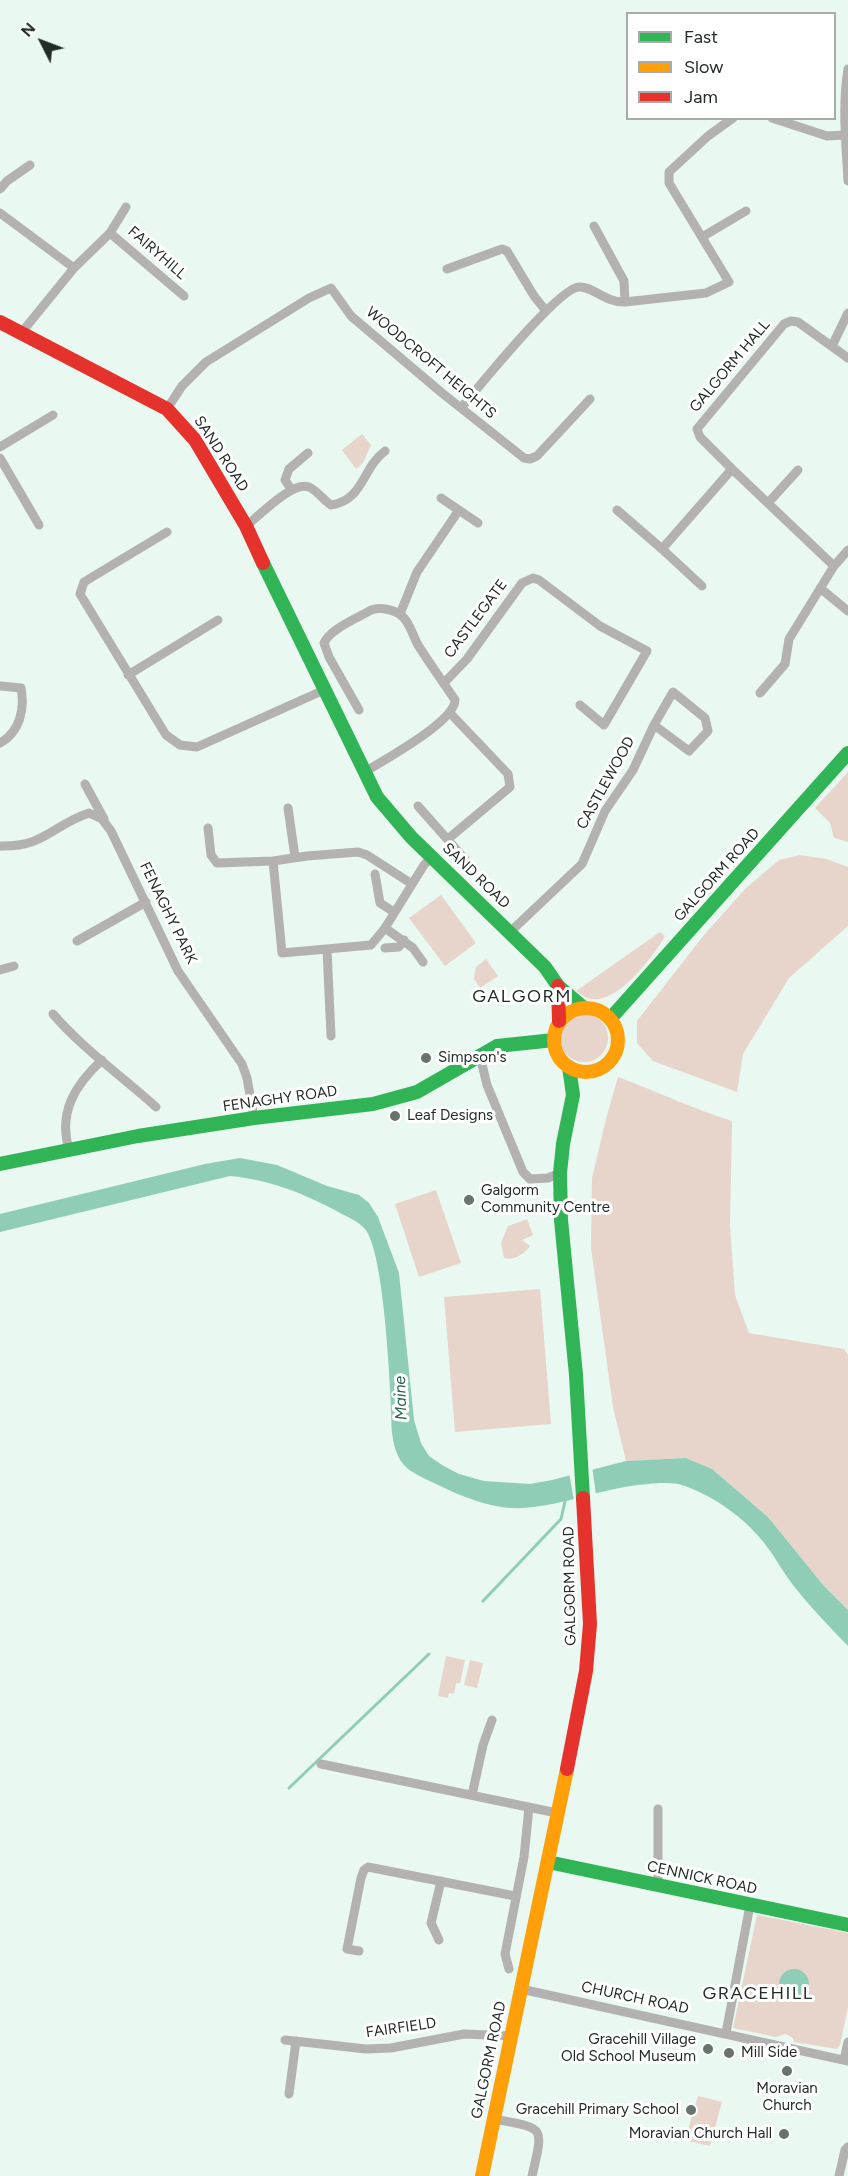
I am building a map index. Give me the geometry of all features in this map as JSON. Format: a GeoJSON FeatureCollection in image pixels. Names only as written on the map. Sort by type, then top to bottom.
{"type":"FeatureCollection","features":[{"type":"Feature","properties":{"kind":"street"},"geometry":{"type":"LineString","coordinates":[[848,69],[845,135],[848,181]]}},
{"type":"Feature","properties":{"kind":"street"},"geometry":{"type":"LineString","coordinates":[[461,408],[546,310],[571,289],[579,286],[614,302],[626,302],[706,293],[729,282],[669,183],[669,172],[708,136],[730,120]]}},
{"type":"Feature","properties":{"kind":"street"},"geometry":{"type":"LineString","coordinates":[[778,120],[827,136],[845,135]]}},
{"type":"Feature","properties":{"kind":"street"},"geometry":{"type":"LineString","coordinates":[[0,189],[7,181],[30,165]]}},
{"type":"Feature","properties":{"kind":"street","name":"FAIRYHILL"},"geometry":{"type":"LineString","coordinates":[[22,332],[74,268],[110,233],[126,207]]}},
{"type":"Feature","properties":{"kind":"street"},"geometry":{"type":"LineString","coordinates":[[702,237],[746,211]]}},
{"type":"Feature","properties":{"kind":"street"},"geometry":{"type":"LineString","coordinates":[[0,213],[74,268]]}},
{"type":"Feature","properties":{"kind":"street"},"geometry":{"type":"LineString","coordinates":[[594,226],[624,280],[626,302]]}},
{"type":"Feature","properties":{"kind":"street","name":"FAIRYHILL"},"geometry":{"type":"LineString","coordinates":[[110,233],[184,296]]}},
{"type":"Feature","properties":{"kind":"street"},"geometry":{"type":"LineString","coordinates":[[447,269],[502,249],[507,251],[534,296],[546,310]]}},
{"type":"Feature","properties":{"kind":"street","name":"WOODCROFT HEIGHTS"},"geometry":{"type":"LineString","coordinates":[[167,409],[182,386],[206,362],[309,298],[331,288],[351,316],[524,458],[531,459],[537,456],[590,399]]}},
{"type":"Feature","properties":{"kind":"street"},"geometry":{"type":"LineString","coordinates":[[832,346],[848,313]]}},
{"type":"Feature","properties":{"kind":"street","name":"GALGORM HALL"},"geometry":{"type":"LineString","coordinates":[[834,566],[700,437],[697,429],[784,324],[791,321],[798,322],[848,358]]}},
{"type":"Feature","properties":{"kind":"street","name":"SAND ROAD"},"geometry":{"type":"LineString","coordinates":[[0,322],[167,409],[183,425],[195,440],[246,526],[377,797],[411,837],[545,967],[558,986],[584,1008]]}},
{"type":"Feature","properties":{"kind":"street"},"geometry":{"type":"LineString","coordinates":[[0,447],[53,415]]}},
{"type":"Feature","properties":{"kind":"street"},"geometry":{"type":"LineString","coordinates":[[246,526],[291,489],[303,486],[311,488],[331,505],[343,504],[361,487],[373,462],[385,451]]}},
{"type":"Feature","properties":{"kind":"street"},"geometry":{"type":"LineString","coordinates":[[291,489],[285,480],[287,472],[308,453]]}},
{"type":"Feature","properties":{"kind":"street"},"geometry":{"type":"LineString","coordinates":[[0,458],[39,525]]}},
{"type":"Feature","properties":{"kind":"street"},"geometry":{"type":"LineString","coordinates":[[662,549],[732,469]]}},
{"type":"Feature","properties":{"kind":"street"},"geometry":{"type":"LineString","coordinates":[[768,503],[798,470]]}},
{"type":"Feature","properties":{"kind":"street"},"geometry":{"type":"LineString","coordinates":[[441,498],[478,523]]}},
{"type":"Feature","properties":{"kind":"street"},"geometry":{"type":"LineString","coordinates":[[359,710],[326,648],[326,638],[377,608],[400,614],[417,572],[459,510]]}},
{"type":"Feature","properties":{"kind":"street"},"geometry":{"type":"LineString","coordinates":[[617,510],[702,586]]}},
{"type":"Feature","properties":{"kind":"street"},"geometry":{"type":"LineString","coordinates":[[167,532],[84,582],[80,588],[80,594],[166,735],[180,745],[197,747],[324,690]]}},
{"type":"Feature","properties":{"kind":"street"},"geometry":{"type":"LineString","coordinates":[[760,693],[785,664],[789,639],[834,566],[848,550]]}},
{"type":"Feature","properties":{"kind":"street","name":"CASTLEGATE"},"geometry":{"type":"LineString","coordinates":[[444,682],[467,659],[522,583],[533,578],[556,592],[600,626],[647,651],[604,725],[580,705]]}},
{"type":"Feature","properties":{"kind":"street"},"geometry":{"type":"LineString","coordinates":[[820,588],[848,610]]}},
{"type":"Feature","properties":{"kind":"street","name":"CASTLEGATE"},"geometry":{"type":"LineString","coordinates":[[400,614],[455,700],[455,706],[450,713]]}},
{"type":"Feature","properties":{"kind":"street"},"geometry":{"type":"LineString","coordinates":[[128,675],[218,620]]}},
{"type":"Feature","properties":{"kind":"street"},"geometry":{"type":"LineString","coordinates":[[0,686],[21,688],[23,696],[15,731],[8,739],[0,743]]}},
{"type":"Feature","properties":{"kind":"street","name":"CASTLEWOOD"},"geometry":{"type":"LineString","coordinates":[[510,932],[582,864],[605,811],[633,770],[654,725],[673,692],[705,718],[708,731],[689,751],[654,725]]}},
{"type":"Feature","properties":{"kind":"street"},"geometry":{"type":"LineString","coordinates":[[365,772],[418,739],[450,713],[508,774],[510,787],[448,839]]}},
{"type":"Feature","properties":{"kind":"street","name":"GALGORM ROAD"},"geometry":{"type":"LineString","coordinates":[[610,1019],[848,753]]}},
{"type":"Feature","properties":{"kind":"street"},"geometry":{"type":"LineString","coordinates":[[85,784],[111,831]]}},
{"type":"Feature","properties":{"kind":"street"},"geometry":{"type":"LineString","coordinates":[[418,806],[470,865]]}},
{"type":"Feature","properties":{"kind":"street"},"geometry":{"type":"LineString","coordinates":[[288,808],[295,857]]}},
{"type":"Feature","properties":{"kind":"street","name":"FENAGHY PARK"},"geometry":{"type":"LineString","coordinates":[[0,846],[16,846],[37,841],[89,813],[102,819],[111,831],[178,971],[242,1064],[248,1078],[254,1118]]}},
{"type":"Feature","properties":{"kind":"street"},"geometry":{"type":"LineString","coordinates":[[208,828],[211,855],[217,863],[273,861],[358,852],[367,855],[412,884]]}},
{"type":"Feature","properties":{"kind":"street"},"geometry":{"type":"LineString","coordinates":[[273,861],[282,953],[371,945],[385,928],[432,857]]}},
{"type":"Feature","properties":{"kind":"street"},"geometry":{"type":"LineString","coordinates":[[375,874],[380,903],[394,912]]}},
{"type":"Feature","properties":{"kind":"street"},"geometry":{"type":"LineString","coordinates":[[77,942],[146,902]]}},
{"type":"Feature","properties":{"kind":"street"},"geometry":{"type":"LineString","coordinates":[[385,928],[413,948],[423,962]]}},
{"type":"Feature","properties":{"kind":"street"},"geometry":{"type":"LineString","coordinates":[[384,948],[399,946],[404,940]]}},
{"type":"Feature","properties":{"kind":"street"},"geometry":{"type":"LineString","coordinates":[[327,949],[331,1036]]}},
{"type":"Feature","properties":{"kind":"street"},"geometry":{"type":"LineString","coordinates":[[0,970],[14,966]]}},
{"type":"Feature","properties":{"kind":"street"},"geometry":{"type":"LineString","coordinates":[[558,986],[559,1022],[554,1040],[558,1057],[569,1067],[580,1072],[599,1070]]}},
{"type":"Feature","properties":{"kind":"street"},"geometry":{"type":"LineString","coordinates":[[559,1022],[574,1010],[594,1009],[610,1019],[618,1037],[613,1057],[573,1095]]}},
{"type":"Feature","properties":{"kind":"street"},"geometry":{"type":"LineString","coordinates":[[53,1014],[72,1036],[156,1107]]}},
{"type":"Feature","properties":{"kind":"street","name":"FENAGHY ROAD"},"geometry":{"type":"LineString","coordinates":[[0,1164],[138,1136],[254,1118],[373,1104],[417,1092],[497,1046],[554,1040]]}},
{"type":"Feature","properties":{"kind":"street"},"geometry":{"type":"LineString","coordinates":[[480,1056],[487,1085],[523,1172],[530,1179],[540,1180],[560,1173]]}},
{"type":"Feature","properties":{"kind":"street"},"geometry":{"type":"LineString","coordinates":[[69,1150],[66,1138],[68,1104],[84,1076],[102,1060]]}},
{"type":"Feature","properties":{"kind":"street","name":"GALGORM ROAD"},"geometry":{"type":"LineString","coordinates":[[482,2176],[577,1722],[586,1671],[590,1624],[576,1375],[563,1257],[560,1173],[563,1144],[573,1095],[569,1067]]}},
{"type":"Feature","properties":{"kind":"street"},"geometry":{"type":"LineString","coordinates":[[472,1795],[483,1745],[492,1720]]}},
{"type":"Feature","properties":{"kind":"street"},"geometry":{"type":"LineString","coordinates":[[321,1764],[557,1813]]}},
{"type":"Feature","properties":{"kind":"street"},"geometry":{"type":"LineString","coordinates":[[508,1969],[505,1954],[524,1857],[529,1807]]}},
{"type":"Feature","properties":{"kind":"street"},"geometry":{"type":"LineString","coordinates":[[658,1809],[658,1886]]}},
{"type":"Feature","properties":{"kind":"street","name":"CENNICK ROAD"},"geometry":{"type":"LineString","coordinates":[[548,1862],[848,1925]]}},
{"type":"Feature","properties":{"kind":"street"},"geometry":{"type":"LineString","coordinates":[[359,1951],[347,1949],[361,1878],[366,1868],[371,1867],[515,1896]]}},
{"type":"Feature","properties":{"kind":"street"},"geometry":{"type":"LineString","coordinates":[[439,1940],[431,1923],[441,1881]]}},
{"type":"Feature","properties":{"kind":"street"},"geometry":{"type":"LineString","coordinates":[[726,2033],[750,1905]]}},
{"type":"Feature","properties":{"kind":"street","name":"CHURCH ROAD"},"geometry":{"type":"LineString","coordinates":[[521,1989],[846,2060]]}},
{"type":"Feature","properties":{"kind":"street","name":"FAIRFIELD"},"geometry":{"type":"LineString","coordinates":[[285,2040],[366,2049],[391,2048],[464,2034],[511,2036]]}},
{"type":"Feature","properties":{"kind":"street"},"geometry":{"type":"LineString","coordinates":[[289,2094],[296,2041]]}},
{"type":"Feature","properties":{"kind":"street"},"geometry":{"type":"LineString","coordinates":[[846,2060],[848,2042]]}},
{"type":"Feature","properties":{"kind":"street"},"geometry":{"type":"LineString","coordinates":[[494,2119],[527,2126],[538,2131],[540,2143],[532,2176]]}},
{"type":"Feature","properties":{"kind":"street"},"geometry":{"type":"LineString","coordinates":[[839,2176],[848,2146]]}},
{"type":"Feature","properties":{"kind":"shaded area"},"geometry":{"type":"Polygon","coordinates":[[[362,434],[371,445],[363,463],[356,469],[342,450],[362,434]]]}},
{"type":"Feature","properties":{"kind":"shaded area"},"geometry":{"type":"Polygon","coordinates":[[[848,772],[848,842],[834,838],[830,823],[815,808],[848,772]]]}},
{"type":"Feature","properties":{"kind":"shaded area"},"geometry":{"type":"Polygon","coordinates":[[[800,855],[826,859],[848,867],[848,926],[789,978],[743,1054],[737,1092],[653,1061],[637,1043],[637,1021],[704,935],[746,888],[779,860],[800,855]]]}},
{"type":"Feature","properties":{"kind":"shaded area"},"geometry":{"type":"Polygon","coordinates":[[[441,895],[476,943],[445,966],[409,918],[441,895]]]}},
{"type":"Feature","properties":{"kind":"shaded area"},"geometry":{"type":"Polygon","coordinates":[[[660,932],[665,936],[653,955],[624,986],[603,998],[593,999],[576,991],[660,932]]]}},
{"type":"Feature","properties":{"kind":"shaded area"},"geometry":{"type":"Polygon","coordinates":[[[486,959],[498,976],[480,988],[474,979],[476,967],[486,959]]]}},
{"type":"Feature","properties":{"kind":"shaded area"},"geometry":{"type":"Polygon","coordinates":[[[579,1014],[589,1014],[604,1024],[608,1038],[607,1047],[598,1058],[589,1062],[579,1062],[564,1052],[560,1043],[560,1033],[570,1018],[579,1014]]]}},
{"type":"Feature","properties":{"kind":"shaded area"},"geometry":{"type":"Polygon","coordinates":[[[618,1077],[732,1121],[730,1226],[735,1295],[749,1333],[844,1349],[848,1355],[848,1610],[824,1586],[768,1517],[712,1469],[686,1458],[626,1461],[613,1407],[591,1248],[592,1178],[618,1077]]]}},
{"type":"Feature","properties":{"kind":"shaded area"},"geometry":{"type":"Polygon","coordinates":[[[436,1190],[461,1263],[419,1277],[395,1204],[436,1190]]]}},
{"type":"Feature","properties":{"kind":"shaded area"},"geometry":{"type":"Polygon","coordinates":[[[527,1219],[533,1235],[522,1240],[530,1246],[518,1256],[511,1259],[504,1258],[501,1243],[508,1226],[527,1219]]]}},
{"type":"Feature","properties":{"kind":"shaded area"},"geometry":{"type":"Polygon","coordinates":[[[540,1289],[551,1424],[455,1432],[444,1297],[540,1289]]]}},
{"type":"Feature","properties":{"kind":"shaded area"},"geometry":{"type":"Polygon","coordinates":[[[446,1656],[465,1660],[460,1683],[456,1683],[454,1694],[449,1693],[448,1698],[438,1696],[446,1656]]]}},
{"type":"Feature","properties":{"kind":"shaded area"},"geometry":{"type":"Polygon","coordinates":[[[470,1660],[483,1663],[477,1688],[464,1685],[470,1660]]]}},
{"type":"Feature","properties":{"kind":"shaded area"},"geometry":{"type":"Polygon","coordinates":[[[757,1915],[848,1933],[848,2007],[840,2045],[837,2049],[794,2042],[793,2038],[786,2034],[776,2037],[733,2028],[757,1915]]]}},
{"type":"Feature","properties":{"kind":"shaded area"},"geometry":{"type":"Polygon","coordinates":[[[698,2096],[722,2102],[710,2146],[685,2140],[698,2096]]]}},
{"type":"Feature","properties":{"kind":"water","name":"Maine"},"geometry":{"type":"Polygon","coordinates":[[[240,1158],[277,1165],[327,1186],[359,1195],[369,1203],[378,1217],[399,1273],[414,1420],[421,1443],[429,1456],[459,1474],[484,1481],[530,1484],[626,1461],[686,1458],[712,1469],[768,1517],[824,1586],[848,1610],[848,1646],[799,1593],[757,1534],[718,1502],[685,1486],[667,1483],[632,1486],[539,1506],[512,1508],[490,1505],[468,1498],[426,1479],[405,1466],[397,1453],[392,1433],[386,1326],[378,1266],[372,1243],[360,1224],[315,1200],[260,1181],[230,1176],[0,1232],[0,1214],[205,1164],[240,1158]]]}},
{"type":"Feature","properties":{"kind":"water"},"geometry":{"type":"Polygon","coordinates":[[[794,1969],[805,1973],[809,1984],[805,1995],[794,1999],[783,1995],[779,1984],[783,1973],[794,1969]]]}},
{"type":"Feature","properties":{"kind":"pier"},"geometry":{"type":"Polygon","coordinates":[[[592,1466],[596,1495],[574,1501],[569,1472],[592,1466]]]}},
{"type":"Feature","properties":{"kind":"waterway"},"geometry":{"type":"LineString","coordinates":[[483,1601],[561,1519],[566,1497]]}},
{"type":"Feature","properties":{"kind":"waterway"},"geometry":{"type":"LineString","coordinates":[[289,1788],[429,1654]]}},
{"type":"Feature","properties":{"kind":"traffic: fast"},"geometry":{"type":"LineString","coordinates":[[263,563],[377,797],[411,837],[545,967],[558,986],[584,1008]]}},
{"type":"Feature","properties":{"kind":"traffic: fast"},"geometry":{"type":"LineString","coordinates":[[610,1019],[848,753]]}},
{"type":"Feature","properties":{"kind":"traffic: fast"},"geometry":{"type":"LineString","coordinates":[[0,1164],[138,1136],[254,1118],[373,1104],[417,1092],[497,1046],[554,1040]]}},
{"type":"Feature","properties":{"kind":"traffic: fast"},"geometry":{"type":"LineString","coordinates":[[569,1067],[573,1095],[563,1144],[560,1173],[561,1220],[576,1375],[583,1498]]}},
{"type":"Feature","properties":{"kind":"traffic: fast"},"geometry":{"type":"LineString","coordinates":[[548,1862],[848,1925]]}},
{"type":"Feature","properties":{"kind":"traffic: slow"},"geometry":{"type":"LineString","coordinates":[[586,1008],[598,1010],[609,1017],[616,1028],[618,1040],[616,1052],[609,1063],[598,1070],[586,1072],[574,1070],[563,1063],[556,1052],[554,1040],[556,1028],[563,1017],[574,1010],[586,1008]]}},
{"type":"Feature","properties":{"kind":"traffic: slow"},"geometry":{"type":"LineString","coordinates":[[482,2176],[567,1769]]}},
{"type":"Feature","properties":{"kind":"traffic: jam"},"geometry":{"type":"LineString","coordinates":[[0,322],[167,409],[195,440],[246,526],[263,563]]}},
{"type":"Feature","properties":{"kind":"traffic: jam"},"geometry":{"type":"LineString","coordinates":[[558,986],[559,1021]]}},
{"type":"Feature","properties":{"kind":"traffic: jam"},"geometry":{"type":"LineString","coordinates":[[567,1769],[586,1671],[590,1624],[583,1498]]}},
{"type":"Feature","properties":{"kind":"place","name":"Simpson's"},"geometry":{"type":"Point","coordinates":[426,1058]}},
{"type":"Feature","properties":{"kind":"place","name":"Leaf Designs"},"geometry":{"type":"Point","coordinates":[395,1116]}},
{"type":"Feature","properties":{"kind":"place","name":"Galgorm Community Centre"},"geometry":{"type":"Point","coordinates":[469,1200]}},
{"type":"Feature","properties":{"kind":"place","name":"Gracehill Village Old School Museum"},"geometry":{"type":"Point","coordinates":[708,2049]}},
{"type":"Feature","properties":{"kind":"place","name":"Mill Side"},"geometry":{"type":"Point","coordinates":[729,2053]}},
{"type":"Feature","properties":{"kind":"place","name":"Moravian Church"},"geometry":{"type":"Point","coordinates":[787,2071]}},
{"type":"Feature","properties":{"kind":"place","name":"Gracehill Primary School"},"geometry":{"type":"Point","coordinates":[691,2110]}},
{"type":"Feature","properties":{"kind":"place","name":"Moravian Church Hall"},"geometry":{"type":"Point","coordinates":[784,2134]}},
{"type":"Feature","properties":{"kind":"district","name":"GALGORM"},"geometry":{"type":"Point","coordinates":[522,997]}},
{"type":"Feature","properties":{"kind":"district","name":"GRACEHILL"},"geometry":{"type":"Point","coordinates":[758,1994]}}]}
